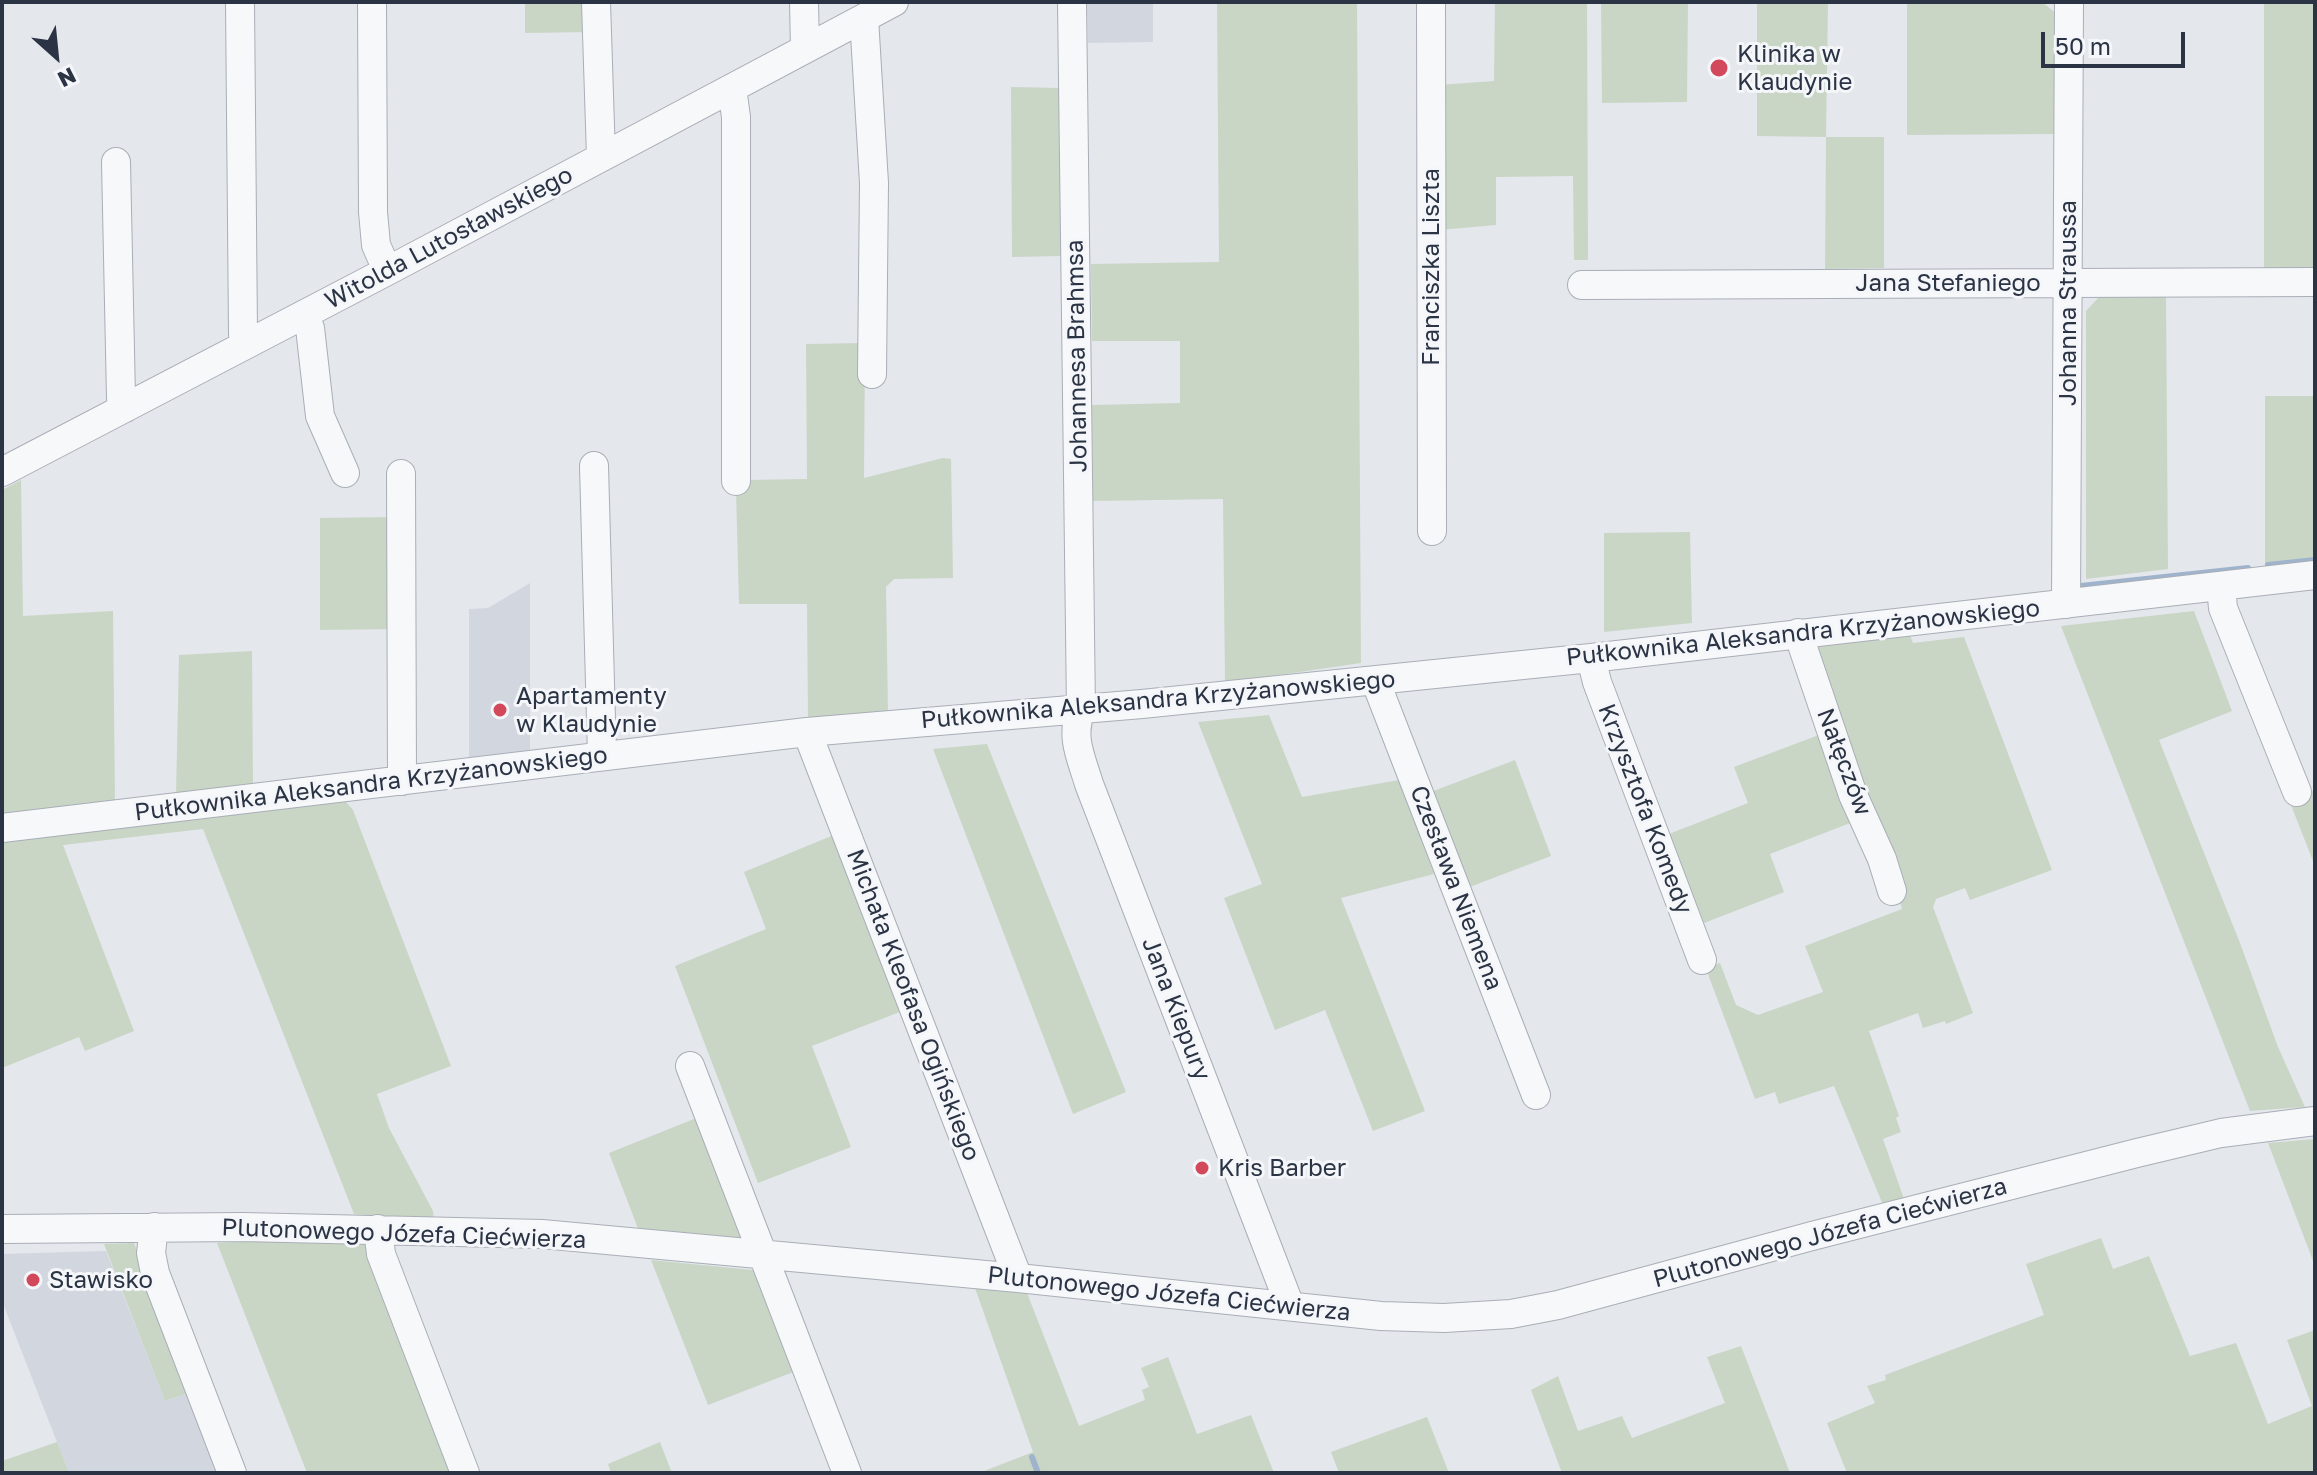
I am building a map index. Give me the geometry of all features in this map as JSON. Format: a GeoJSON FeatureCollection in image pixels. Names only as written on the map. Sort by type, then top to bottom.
{"type":"FeatureCollection","features":[{"type":"Feature","properties":{"kind":"street"},"geometry":{"type":"LineString","coordinates":[[240,2],[243,334],[247,343]]}},
{"type":"Feature","properties":{"kind":"street"},"geometry":{"type":"LineString","coordinates":[[372,2],[373,212],[376,245],[387,270]]}},
{"type":"Feature","properties":{"kind":"street"},"geometry":{"type":"LineString","coordinates":[[596,2],[601,157]]}},
{"type":"Feature","properties":{"kind":"street"},"geometry":{"type":"LineString","coordinates":[[804,2],[805,49]]}},
{"type":"Feature","properties":{"kind":"street","name":"Witolda Lutosławskiego"},"geometry":{"type":"LineString","coordinates":[[2,472],[894,2]]}},
{"type":"Feature","properties":{"kind":"street","name":"Johannesa Brahmsa"},"geometry":{"type":"LineString","coordinates":[[1072,2],[1081,710]]}},
{"type":"Feature","properties":{"kind":"street","name":"Franciszka Liszta"},"geometry":{"type":"LineString","coordinates":[[1431,2],[1432,531]]}},
{"type":"Feature","properties":{"kind":"street","name":"Johanna Straussa"},"geometry":{"type":"LineString","coordinates":[[2066,604],[2069,2]]}},
{"type":"Feature","properties":{"kind":"street"},"geometry":{"type":"LineString","coordinates":[[864,18],[874,183],[872,374]]}},
{"type":"Feature","properties":{"kind":"street"},"geometry":{"type":"LineString","coordinates":[[732,88],[736,117],[736,481]]}},
{"type":"Feature","properties":{"kind":"street"},"geometry":{"type":"LineString","coordinates":[[116,162],[121,398],[125,408]]}},
{"type":"Feature","properties":{"kind":"street","name":"Jana Stefaniego"},"geometry":{"type":"LineString","coordinates":[[1582,285],[2315,282]]}},
{"type":"Feature","properties":{"kind":"street"},"geometry":{"type":"LineString","coordinates":[[304,315],[310,328],[320,416],[345,473]]}},
{"type":"Feature","properties":{"kind":"street"},"geometry":{"type":"LineString","coordinates":[[594,466],[602,756]]}},
{"type":"Feature","properties":{"kind":"street"},"geometry":{"type":"LineString","coordinates":[[401,474],[402,781]]}},
{"type":"Feature","properties":{"kind":"street","name":"Pułkownika Aleksandra Krzyżanowskiego"},"geometry":{"type":"LineString","coordinates":[[2,828],[807,732],[1081,710],[1591,658],[2315,575]]}},
{"type":"Feature","properties":{"kind":"street"},"geometry":{"type":"LineString","coordinates":[[2221,586],[2223,608],[2297,792]]}},
{"type":"Feature","properties":{"kind":"street","name":"Nałęczów"},"geometry":{"type":"LineString","coordinates":[[1798,633],[1853,795],[1882,859],[1892,891]]}},
{"type":"Feature","properties":{"kind":"street","name":"Krzysztofa Komedy"},"geometry":{"type":"LineString","coordinates":[[1591,658],[1597,682],[1702,960]]}},
{"type":"Feature","properties":{"kind":"street","name":"Czesława Niemena"},"geometry":{"type":"LineString","coordinates":[[1375,680],[1536,1095]]}},
{"type":"Feature","properties":{"kind":"street","name":"Jana Kiepury"},"geometry":{"type":"LineString","coordinates":[[1081,710],[1075,723],[1076,740],[1089,784],[1290,1306]]}},
{"type":"Feature","properties":{"kind":"street","name":"Michała Kleofasa Ogińskiego"},"geometry":{"type":"LineString","coordinates":[[807,732],[1018,1278]]}},
{"type":"Feature","properties":{"kind":"street"},"geometry":{"type":"LineString","coordinates":[[690,1066],[847,1473]]}},
{"type":"Feature","properties":{"kind":"street","name":"Plutonowego Józefa Ciećwierza"},"geometry":{"type":"LineString","coordinates":[[2,1229],[378,1229],[542,1234],[1397,1317],[1444,1318],[1511,1314],[1558,1305],[2137,1153],[2221,1133],[2315,1121]]}},
{"type":"Feature","properties":{"kind":"street"},"geometry":{"type":"LineString","coordinates":[[154,1227],[151,1253],[155,1273],[232,1473]]}},
{"type":"Feature","properties":{"kind":"street"},"geometry":{"type":"LineString","coordinates":[[378,1229],[381,1254],[465,1473]]}},
{"type":"Feature","properties":{"kind":"shaded area"},"geometry":{"type":"Polygon","coordinates":[[[1087,2],[1153,2],[1153,42],[1088,43],[1087,2]]]}},
{"type":"Feature","properties":{"kind":"shaded area"},"geometry":{"type":"Polygon","coordinates":[[[530,583],[530,755],[469,761],[469,609],[488,608],[530,583]]]}},
{"type":"Feature","properties":{"kind":"shaded area"},"geometry":{"type":"Polygon","coordinates":[[[106,1251],[165,1401],[191,1392],[222,1473],[69,1473],[2,1301],[2,1254],[106,1251]]]}},
{"type":"Feature","properties":{"kind":"green space"},"geometry":{"type":"Polygon","coordinates":[[[525,2],[588,2],[589,32],[525,33],[525,2]]]}},
{"type":"Feature","properties":{"kind":"green space"},"geometry":{"type":"Polygon","coordinates":[[[1217,2],[1357,2],[1361,663],[1225,683],[1223,499],[1093,501],[1092,405],[1180,403],[1180,341],[1092,341],[1091,264],[1219,262],[1217,2]]]}},
{"type":"Feature","properties":{"kind":"green space"},"geometry":{"type":"Polygon","coordinates":[[[1495,2],[1587,2],[1588,260],[1574,260],[1573,176],[1496,177],[1496,225],[1439,230],[1438,85],[1494,81],[1495,2]]]}},
{"type":"Feature","properties":{"kind":"green space"},"geometry":{"type":"Polygon","coordinates":[[[1601,2],[1688,2],[1687,102],[1602,103],[1601,2]]]}},
{"type":"Feature","properties":{"kind":"green space"},"geometry":{"type":"Polygon","coordinates":[[[1757,2],[1828,2],[1826,137],[1757,136],[1757,2]]]}},
{"type":"Feature","properties":{"kind":"green space"},"geometry":{"type":"Polygon","coordinates":[[[1907,2],[2042,2],[2057,14],[2056,134],[1907,135],[1907,2]]]}},
{"type":"Feature","properties":{"kind":"green space"},"geometry":{"type":"Polygon","coordinates":[[[2264,2],[2315,2],[2315,268],[2264,268],[2264,2]]]}},
{"type":"Feature","properties":{"kind":"green space"},"geometry":{"type":"Polygon","coordinates":[[[1011,87],[1060,88],[1062,256],[1012,257],[1011,87]]]}},
{"type":"Feature","properties":{"kind":"green space"},"geometry":{"type":"Polygon","coordinates":[[[1826,137],[1884,137],[1884,268],[1825,269],[1826,137]]]}},
{"type":"Feature","properties":{"kind":"green space"},"geometry":{"type":"Polygon","coordinates":[[[2099,297],[2166,297],[2168,569],[2086,579],[2086,311],[2099,297]]]}},
{"type":"Feature","properties":{"kind":"green space"},"geometry":{"type":"Polygon","coordinates":[[[865,343],[864,478],[943,458],[951,459],[953,578],[894,579],[886,587],[888,713],[808,720],[807,604],[739,604],[736,489],[747,480],[807,479],[806,344],[865,343]]]}},
{"type":"Feature","properties":{"kind":"green space"},"geometry":{"type":"Polygon","coordinates":[[[2265,396],[2315,396],[2315,562],[2265,568],[2265,396]]]}},
{"type":"Feature","properties":{"kind":"green space"},"geometry":{"type":"Polygon","coordinates":[[[21,480],[23,616],[113,611],[115,803],[2,816],[2,490],[21,480]]]}},
{"type":"Feature","properties":{"kind":"green space"},"geometry":{"type":"Polygon","coordinates":[[[393,517],[394,629],[320,630],[320,518],[393,517]]]}},
{"type":"Feature","properties":{"kind":"green space"},"geometry":{"type":"Polygon","coordinates":[[[1690,532],[1692,623],[1604,632],[1604,533],[1690,532]]]}},
{"type":"Feature","properties":{"kind":"green space"},"geometry":{"type":"Polygon","coordinates":[[[2194,611],[2232,711],[2159,740],[2278,1047],[2305,1107],[2250,1111],[2061,626],[2194,611]]]}},
{"type":"Feature","properties":{"kind":"green space"},"geometry":{"type":"Polygon","coordinates":[[[1908,630],[1913,643],[1964,637],[2052,870],[1970,900],[1965,888],[1936,899],[1933,907],[1973,1013],[1946,1024],[1945,1021],[1923,1028],[1918,1013],[1869,1031],[1899,1116],[1896,1118],[1901,1132],[1883,1139],[1904,1199],[1883,1205],[1834,1086],[1779,1104],[1775,1092],[1755,1099],[1706,969],[1720,963],[1736,1005],[1758,1015],[1823,992],[1805,946],[1902,909],[1813,645],[1908,630]]]}},
{"type":"Feature","properties":{"kind":"green space"},"geometry":{"type":"Polygon","coordinates":[[[252,651],[253,787],[176,796],[179,655],[252,651]]]}},
{"type":"Feature","properties":{"kind":"green space"},"geometry":{"type":"Polygon","coordinates":[[[1269,715],[1302,797],[1399,780],[1434,874],[1341,898],[1425,1111],[1373,1131],[1325,1010],[1275,1030],[1224,898],[1262,884],[1198,722],[1269,715]]]}},
{"type":"Feature","properties":{"kind":"green space"},"geometry":{"type":"Polygon","coordinates":[[[1824,733],[1858,820],[1770,854],[1784,892],[1704,923],[1669,834],[1748,803],[1734,767],[1824,733]]]}},
{"type":"Feature","properties":{"kind":"green space"},"geometry":{"type":"Polygon","coordinates":[[[987,744],[1126,1092],[1073,1114],[933,749],[987,744]]]}},
{"type":"Feature","properties":{"kind":"green space"},"geometry":{"type":"Polygon","coordinates":[[[1515,760],[1551,856],[1467,888],[1431,792],[1515,760]]]}},
{"type":"Feature","properties":{"kind":"green space"},"geometry":{"type":"Polygon","coordinates":[[[2315,790],[2315,866],[2289,800],[2315,790]]]}},
{"type":"Feature","properties":{"kind":"green space"},"geometry":{"type":"Polygon","coordinates":[[[346,802],[353,810],[451,1066],[377,1094],[389,1128],[433,1211],[434,1220],[354,1214],[203,829],[63,845],[134,1031],[85,1051],[79,1037],[2,1068],[2,839],[200,815],[346,802]]]}},
{"type":"Feature","properties":{"kind":"green space"},"geometry":{"type":"Polygon","coordinates":[[[836,834],[905,1010],[812,1046],[851,1147],[758,1183],[675,966],[766,929],[744,872],[836,834]]]}},
{"type":"Feature","properties":{"kind":"green space"},"geometry":{"type":"Polygon","coordinates":[[[699,1117],[745,1234],[743,1242],[639,1231],[609,1153],[699,1117]]]}},
{"type":"Feature","properties":{"kind":"green space"},"geometry":{"type":"Polygon","coordinates":[[[2315,1139],[2315,1266],[2268,1143],[2315,1139]]]}},
{"type":"Feature","properties":{"kind":"green space"},"geometry":{"type":"Polygon","coordinates":[[[2101,1238],[2113,1269],[2149,1256],[2190,1356],[2236,1343],[2268,1424],[2312,1406],[2287,1340],[2315,1330],[2315,1473],[1847,1473],[1827,1423],[1875,1403],[1867,1386],[1886,1380],[1885,1375],[2044,1315],[2026,1264],[2101,1238]]]}},
{"type":"Feature","properties":{"kind":"green space"},"geometry":{"type":"Polygon","coordinates":[[[291,1239],[364,1241],[455,1473],[307,1473],[217,1243],[291,1239]]]}},
{"type":"Feature","properties":{"kind":"green space"},"geometry":{"type":"Polygon","coordinates":[[[134,1243],[191,1392],[165,1401],[104,1244],[134,1243]]]}},
{"type":"Feature","properties":{"kind":"green space"},"geometry":{"type":"Polygon","coordinates":[[[651,1260],[763,1271],[801,1369],[708,1405],[651,1260]]]}},
{"type":"Feature","properties":{"kind":"green space"},"geometry":{"type":"Polygon","coordinates":[[[975,1288],[1027,1293],[1079,1426],[1145,1400],[1142,1390],[1149,1387],[1141,1368],[1168,1357],[1197,1434],[1251,1415],[1274,1473],[979,1473],[1033,1452],[975,1288]]]}},
{"type":"Feature","properties":{"kind":"green space"},"geometry":{"type":"Polygon","coordinates":[[[1741,1346],[1790,1473],[1562,1473],[1531,1390],[1558,1376],[1578,1431],[1622,1416],[1632,1438],[1725,1403],[1707,1357],[1741,1346]]]}},
{"type":"Feature","properties":{"kind":"green space"},"geometry":{"type":"Polygon","coordinates":[[[1427,1417],[1449,1473],[1339,1473],[1331,1452],[1427,1417]]]}},
{"type":"Feature","properties":{"kind":"green space"},"geometry":{"type":"Polygon","coordinates":[[[57,1442],[69,1473],[2,1473],[2,1461],[57,1442]]]}},
{"type":"Feature","properties":{"kind":"green space"},"geometry":{"type":"Polygon","coordinates":[[[660,1442],[672,1473],[611,1473],[608,1464],[660,1442]]]}},
{"type":"Feature","properties":{"kind":"waterway"},"geometry":{"type":"LineString","coordinates":[[2268,565],[2315,560]]}},
{"type":"Feature","properties":{"kind":"waterway"},"geometry":{"type":"LineString","coordinates":[[2081,586],[2248,568]]}},
{"type":"Feature","properties":{"kind":"waterway"},"geometry":{"type":"LineString","coordinates":[[1032,1457],[1038,1473]]}},
{"type":"Feature","properties":{"kind":"place","name":"Klinika w Klaudynie"},"geometry":{"type":"Point","coordinates":[1719,68]}},
{"type":"Feature","properties":{"kind":"place","name":"Apartamenty w Klaudynie"},"geometry":{"type":"Point","coordinates":[500,710]}},
{"type":"Feature","properties":{"kind":"place","name":"Kris Barber"},"geometry":{"type":"Point","coordinates":[1202,1168]}},
{"type":"Feature","properties":{"kind":"place","name":"Stawisko"},"geometry":{"type":"Point","coordinates":[33,1280]}}]}
